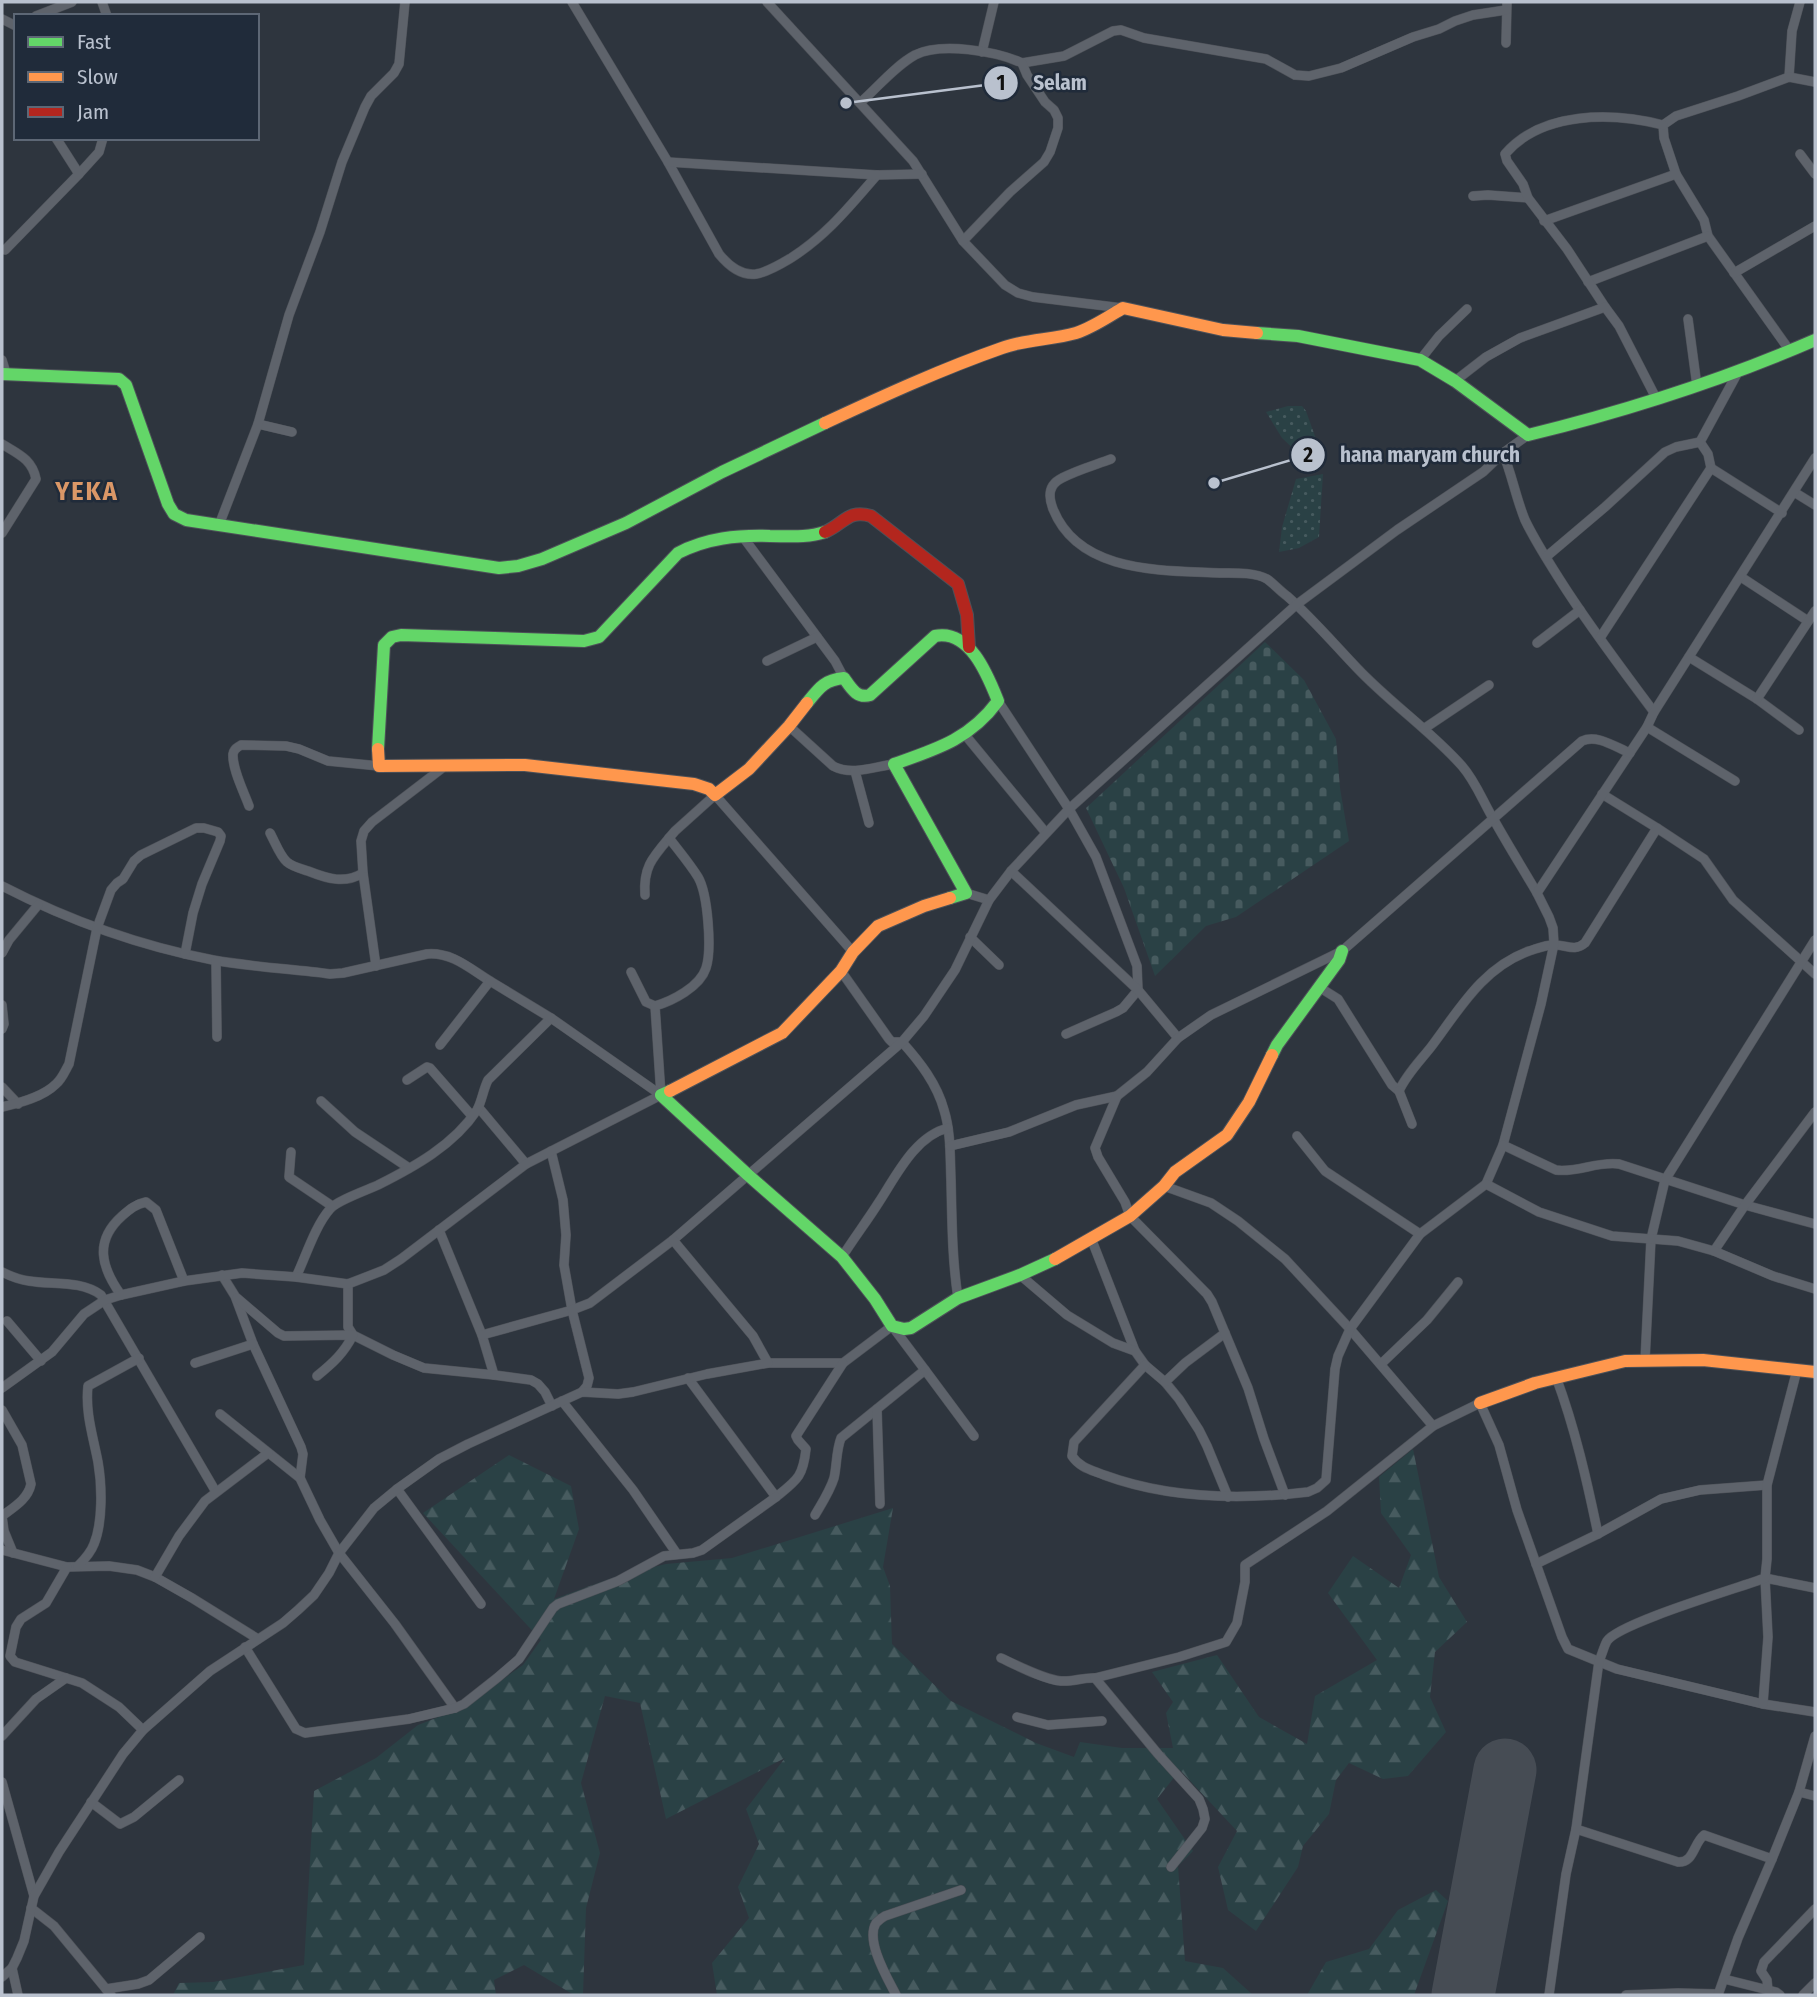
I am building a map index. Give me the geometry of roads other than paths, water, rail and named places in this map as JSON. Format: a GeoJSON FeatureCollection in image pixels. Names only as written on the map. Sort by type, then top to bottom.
{"type":"FeatureCollection","features":[{"type":"Feature","properties":{"kind":"street"},"geometry":{"type":"LineString","coordinates":[[41,14],[72,2]]}},
{"type":"Feature","properties":{"kind":"street"},"geometry":{"type":"LineString","coordinates":[[219,526],[258,424],[289,315],[320,232],[342,162],[371,96],[394,73],[399,64],[405,2]]}},
{"type":"Feature","properties":{"kind":"street"},"geometry":{"type":"LineString","coordinates":[[572,2],[668,162],[719,254],[730,267],[756,274],[779,265],[810,246],[830,229],[877,175]]}},
{"type":"Feature","properties":{"kind":"street"},"geometry":{"type":"LineString","coordinates":[[767,2],[913,161],[963,241],[1005,285],[1018,293],[1123,308],[1223,330],[1297,336],[1420,360],[1455,381],[1528,435]]}},
{"type":"Feature","properties":{"kind":"street"},"geometry":{"type":"LineString","coordinates":[[982,52],[994,2]]}},
{"type":"Feature","properties":{"kind":"street"},"geometry":{"type":"LineString","coordinates":[[1789,77],[1793,25],[1800,2]]}},
{"type":"Feature","properties":{"kind":"street"},"geometry":{"type":"LineString","coordinates":[[861,102],[915,55],[933,49],[982,52],[1022,62],[1064,56],[1113,31],[1121,30],[1144,38],[1266,59],[1295,75],[1309,76],[1341,68],[1455,20],[1506,6],[1506,43]]}},
{"type":"Feature","properties":{"kind":"street"},"geometry":{"type":"LineString","coordinates":[[963,241],[1010,192],[1044,162],[1058,128],[1058,118],[1054,110],[1045,102],[1027,75],[1022,62]]}},
{"type":"Feature","properties":{"kind":"street"},"geometry":{"type":"LineString","coordinates":[[1656,398],[1619,326],[1567,249],[1528,198],[1505,154],[1524,136],[1568,120],[1617,118],[1663,125],[1676,116],[1789,77],[1815,82]]}},
{"type":"Feature","properties":{"kind":"street"},"geometry":{"type":"LineString","coordinates":[[1663,125],[1664,138],[1676,174],[1704,220],[1707,236],[1790,351]]}},
{"type":"Feature","properties":{"kind":"street"},"geometry":{"type":"LineString","coordinates":[[57,140],[79,174]]}},
{"type":"Feature","properties":{"kind":"street"},"geometry":{"type":"LineString","coordinates":[[3,252],[99,152],[102,140]]}},
{"type":"Feature","properties":{"kind":"street"},"geometry":{"type":"LineString","coordinates":[[1800,154],[1815,174]]}},
{"type":"Feature","properties":{"kind":"street"},"geometry":{"type":"LineString","coordinates":[[668,162],[877,175],[922,174]]}},
{"type":"Feature","properties":{"kind":"street"},"geometry":{"type":"LineString","coordinates":[[1544,221],[1676,174]]}},
{"type":"Feature","properties":{"kind":"street"},"geometry":{"type":"LineString","coordinates":[[1473,196],[1528,198]]}},
{"type":"Feature","properties":{"kind":"street"},"geometry":{"type":"LineString","coordinates":[[1734,273],[1815,226]]}},
{"type":"Feature","properties":{"kind":"street"},"geometry":{"type":"LineString","coordinates":[[1588,282],[1707,236]]}},
{"type":"Feature","properties":{"kind":"street"},"geometry":{"type":"LineString","coordinates":[[1455,381],[1486,357],[1520,338],[1605,307]]}},
{"type":"Feature","properties":{"kind":"street"},"geometry":{"type":"LineString","coordinates":[[2,360],[4,374],[119,379],[126,385],[168,504],[174,514],[186,520],[499,568],[542,559],[626,523],[722,472],[898,389],[1004,347],[1075,333],[1123,308]]}},
{"type":"Feature","properties":{"kind":"street"},"geometry":{"type":"LineString","coordinates":[[1420,360],[1439,336],[1467,309]]}},
{"type":"Feature","properties":{"kind":"street"},"geometry":{"type":"LineString","coordinates":[[1688,319],[1698,386]]}},
{"type":"Feature","properties":{"kind":"street"},"geometry":{"type":"LineString","coordinates":[[482,1335],[590,1303],[673,1240],[902,1042],[941,993],[989,900],[1011,871],[1069,809],[1296,605],[1397,530],[1483,472],[1528,435],[1698,386],[1815,340]]}},
{"type":"Feature","properties":{"kind":"street"},"geometry":{"type":"LineString","coordinates":[[1546,557],[1605,508],[1665,452],[1700,442],[1738,372]]}},
{"type":"Feature","properties":{"kind":"street"},"geometry":{"type":"LineString","coordinates":[[258,424],[292,432]]}},
{"type":"Feature","properties":{"kind":"street"},"geometry":{"type":"LineString","coordinates":[[1600,638],[1711,468],[1708,454],[1700,442]]}},
{"type":"Feature","properties":{"kind":"street"},"geometry":{"type":"LineString","coordinates":[[2,444],[27,460],[33,467],[36,479],[2,533]]}},
{"type":"Feature","properties":{"kind":"street"},"geometry":{"type":"LineString","coordinates":[[1503,453],[1512,487],[1526,521],[1546,557],[1580,610],[1654,712]]}},
{"type":"Feature","properties":{"kind":"street"},"geometry":{"type":"LineString","coordinates":[[1537,893],[1647,727],[1815,458]]}},
{"type":"Feature","properties":{"kind":"street"},"geometry":{"type":"LineString","coordinates":[[1111,459],[1060,479],[1052,486],[1049,492],[1063,530],[1087,551],[1116,563],[1264,578],[1296,605],[1377,689],[1425,728],[1470,776],[1537,893],[1553,928],[1554,944],[1541,1004],[1503,1145],[1486,1184],[1420,1234],[1350,1329],[1338,1356],[1325,1480],[1308,1493],[1228,1497],[1152,1489],[1122,1482],[1080,1466],[1072,1456],[1074,1442],[1145,1365]]}},
{"type":"Feature","properties":{"kind":"street"},"geometry":{"type":"LineString","coordinates":[[1711,468],[1782,513]]}},
{"type":"Feature","properties":{"kind":"street"},"geometry":{"type":"LineString","coordinates":[[1794,492],[1815,505]]}},
{"type":"Feature","properties":{"kind":"street"},"geometry":{"type":"LineString","coordinates":[[379,766],[384,645],[392,637],[401,635],[584,641],[598,637],[678,553],[695,543],[712,538],[796,537],[824,533],[852,513],[860,512],[871,516],[958,584],[963,594],[969,648]]}},
{"type":"Feature","properties":{"kind":"street"},"geometry":{"type":"LineString","coordinates":[[743,537],[859,696],[870,695],[935,636],[948,635],[969,648],[977,657],[998,701],[1069,809],[1096,858],[1137,966],[1138,990],[1123,1008],[1066,1034]]}},
{"type":"Feature","properties":{"kind":"street"},"geometry":{"type":"LineString","coordinates":[[1741,577],[1808,621]]}},
{"type":"Feature","properties":{"kind":"street"},"geometry":{"type":"LineString","coordinates":[[1537,643],[1580,610]]}},
{"type":"Feature","properties":{"kind":"street"},"geometry":{"type":"LineString","coordinates":[[1757,699],[1815,611]]}},
{"type":"Feature","properties":{"kind":"street"},"geometry":{"type":"LineString","coordinates":[[767,661],[817,637]]}},
{"type":"Feature","properties":{"kind":"street"},"geometry":{"type":"LineString","coordinates":[[1689,657],[1757,699],[1799,730]]}},
{"type":"Feature","properties":{"kind":"street"},"geometry":{"type":"LineString","coordinates":[[645,895],[647,867],[675,831],[749,769],[820,687],[832,679],[844,678]]}},
{"type":"Feature","properties":{"kind":"street"},"geometry":{"type":"LineString","coordinates":[[1425,728],[1489,685]]}},
{"type":"Feature","properties":{"kind":"street"},"geometry":{"type":"LineString","coordinates":[[789,726],[833,766],[840,770],[855,771],[894,764],[966,736],[983,721],[998,701]]}},
{"type":"Feature","properties":{"kind":"street"},"geometry":{"type":"LineString","coordinates":[[1647,727],[1735,781]]}},
{"type":"Feature","properties":{"kind":"street"},"geometry":{"type":"LineString","coordinates":[[966,736],[1046,833]]}},
{"type":"Feature","properties":{"kind":"street"},"geometry":{"type":"LineString","coordinates":[[1285,1495],[1248,1388],[1207,1294],[1130,1216],[1098,1157],[1095,1148],[1117,1096],[1147,1072],[1178,1038],[1220,1010],[1342,951],[1582,741],[1588,738],[1597,739],[1630,753]]}},
{"type":"Feature","properties":{"kind":"street"},"geometry":{"type":"LineString","coordinates":[[249,806],[237,777],[233,753],[241,746],[286,746],[328,761],[379,766],[499,764],[694,784],[709,789],[853,952]]}},
{"type":"Feature","properties":{"kind":"street"},"geometry":{"type":"LineString","coordinates":[[894,764],[966,893]]}},
{"type":"Feature","properties":{"kind":"street"},"geometry":{"type":"LineString","coordinates":[[376,966],[360,841],[372,822],[445,766]]}},
{"type":"Feature","properties":{"kind":"street"},"geometry":{"type":"LineString","coordinates":[[855,771],[869,823]]}},
{"type":"Feature","properties":{"kind":"street"},"geometry":{"type":"LineString","coordinates":[[1602,794],[1704,859],[1733,900],[1815,974]]}},
{"type":"Feature","properties":{"kind":"street"},"geometry":{"type":"LineString","coordinates":[[2,1107],[18,1104],[49,1090],[58,1082],[69,1064],[97,928],[111,890],[141,855],[196,828],[204,828],[218,832],[221,836],[193,913],[185,954]]}},
{"type":"Feature","properties":{"kind":"street"},"geometry":{"type":"LineString","coordinates":[[1399,1091],[1475,987],[1518,955],[1554,944],[1579,948],[1585,943],[1657,828]]}},
{"type":"Feature","properties":{"kind":"street"},"geometry":{"type":"LineString","coordinates":[[270,833],[286,861],[292,865],[335,879],[354,878],[363,873]]}},
{"type":"Feature","properties":{"kind":"street"},"geometry":{"type":"LineString","coordinates":[[631,972],[646,1002],[655,1006],[684,992],[706,970],[708,929],[702,886],[669,838]]}},
{"type":"Feature","properties":{"kind":"street"},"geometry":{"type":"LineString","coordinates":[[1011,871],[1138,990],[1178,1038]]}},
{"type":"Feature","properties":{"kind":"street"},"geometry":{"type":"LineString","coordinates":[[2,886],[38,905],[97,928],[216,961],[331,974],[439,953],[449,955],[551,1018],[661,1095],[842,1257],[974,1436]]}},
{"type":"Feature","properties":{"kind":"street"},"geometry":{"type":"LineString","coordinates":[[2,1388],[41,1361],[84,1314],[105,1300],[121,1295],[184,1281],[242,1273],[348,1284],[384,1270],[526,1164],[782,1033],[841,971],[853,952],[878,926],[924,906],[966,893],[989,900]]}},
{"type":"Feature","properties":{"kind":"street"},"geometry":{"type":"LineString","coordinates":[[2,953],[9,940],[38,905]]}},
{"type":"Feature","properties":{"kind":"street"},"geometry":{"type":"LineString","coordinates":[[970,937],[999,965]]}},
{"type":"Feature","properties":{"kind":"street"},"geometry":{"type":"LineString","coordinates":[[1645,1361],[1651,1239],[1665,1180],[1815,940]]}},
{"type":"Feature","properties":{"kind":"street"},"geometry":{"type":"LineString","coordinates":[[245,1647],[296,1729],[305,1733],[397,1721],[464,1704],[519,1658],[558,1604],[618,1581],[664,1556],[702,1550],[798,1479],[806,1448],[796,1436],[843,1363],[892,1326],[911,1328],[958,1298],[1020,1275],[1130,1216],[1164,1186],[1175,1172],[1227,1135],[1249,1102],[1277,1045],[1339,960],[1342,951]]}},
{"type":"Feature","properties":{"kind":"street"},"geometry":{"type":"LineString","coordinates":[[216,961],[217,1037]]}},
{"type":"Feature","properties":{"kind":"street"},"geometry":{"type":"LineString","coordinates":[[841,971],[888,1039],[902,1042],[921,1064],[937,1091],[944,1110],[950,1146],[953,1270],[958,1298]]}},
{"type":"Feature","properties":{"kind":"street"},"geometry":{"type":"LineString","coordinates":[[440,1045],[490,981]]}},
{"type":"Feature","properties":{"kind":"street"},"geometry":{"type":"LineString","coordinates":[[1319,987],[1338,999],[1392,1085],[1399,1091],[1412,1124]]}},
{"type":"Feature","properties":{"kind":"street"},"geometry":{"type":"LineString","coordinates":[[2,1005],[2,1029]]}},
{"type":"Feature","properties":{"kind":"street"},"geometry":{"type":"LineString","coordinates":[[655,1006],[661,1095]]}},
{"type":"Feature","properties":{"kind":"street"},"geometry":{"type":"LineString","coordinates":[[296,1277],[320,1225],[332,1206],[409,1168],[440,1149],[479,1108],[488,1080],[551,1018]]}},
{"type":"Feature","properties":{"kind":"street"},"geometry":{"type":"LineString","coordinates":[[407,1080],[427,1067],[430,1068],[472,1116]]}},
{"type":"Feature","properties":{"kind":"street"},"geometry":{"type":"LineString","coordinates":[[2,1087],[18,1104]]}},
{"type":"Feature","properties":{"kind":"street"},"geometry":{"type":"LineString","coordinates":[[950,1146],[1009,1132],[1076,1105],[1117,1096]]}},
{"type":"Feature","properties":{"kind":"street"},"geometry":{"type":"LineString","coordinates":[[321,1101],[355,1132],[409,1168]]}},
{"type":"Feature","properties":{"kind":"street"},"geometry":{"type":"LineString","coordinates":[[479,1108],[526,1164]]}},
{"type":"Feature","properties":{"kind":"street"},"geometry":{"type":"LineString","coordinates":[[1714,1251],[1815,1112]]}},
{"type":"Feature","properties":{"kind":"street"},"geometry":{"type":"LineString","coordinates":[[842,1257],[900,1169],[932,1134],[948,1128]]}},
{"type":"Feature","properties":{"kind":"street"},"geometry":{"type":"LineString","coordinates":[[1297,1136],[1325,1171],[1420,1234]]}},
{"type":"Feature","properties":{"kind":"street"},"geometry":{"type":"LineString","coordinates":[[1503,1145],[1556,1170],[1619,1164],[1745,1205],[1815,1224]]}},
{"type":"Feature","properties":{"kind":"street"},"geometry":{"type":"LineString","coordinates":[[2,1977],[12,1968],[23,1941],[34,1896],[122,1754],[143,1730],[210,1671],[283,1623],[314,1595],[339,1553],[374,1508],[397,1489],[449,1454],[582,1392],[587,1386],[589,1378],[564,1265],[566,1235],[563,1200],[551,1151]]}},
{"type":"Feature","properties":{"kind":"street"},"geometry":{"type":"LineString","coordinates":[[291,1153],[289,1177],[332,1206]]}},
{"type":"Feature","properties":{"kind":"street"},"geometry":{"type":"LineString","coordinates":[[1486,1184],[1529,1207],[1612,1236],[1678,1241],[1714,1251],[1773,1276],[1815,1289]]}},
{"type":"Feature","properties":{"kind":"street"},"geometry":{"type":"LineString","coordinates":[[1164,1186],[1211,1203],[1285,1259],[1350,1329],[1433,1426]]}},
{"type":"Feature","properties":{"kind":"street"},"geometry":{"type":"LineString","coordinates":[[121,1295],[111,1281],[105,1262],[102,1252],[104,1241],[112,1225],[138,1203],[146,1202],[156,1210],[184,1281]]}},
{"type":"Feature","properties":{"kind":"street"},"geometry":{"type":"LineString","coordinates":[[439,1230],[482,1335],[494,1375]]}},
{"type":"Feature","properties":{"kind":"street"},"geometry":{"type":"LineString","coordinates":[[1091,1238],[1135,1351],[1179,1399],[1199,1430],[1228,1497]]}},
{"type":"Feature","properties":{"kind":"street"},"geometry":{"type":"LineString","coordinates":[[673,1240],[753,1336],[768,1363]]}},
{"type":"Feature","properties":{"kind":"street"},"geometry":{"type":"LineString","coordinates":[[2,1272],[28,1281],[89,1288],[101,1294],[216,1492]]}},
{"type":"Feature","properties":{"kind":"street"},"geometry":{"type":"LineString","coordinates":[[222,1275],[235,1297],[253,1345],[301,1447],[303,1454],[300,1478]]}},
{"type":"Feature","properties":{"kind":"street"},"geometry":{"type":"LineString","coordinates":[[1020,1275],[1067,1315],[1113,1343],[1135,1351]]}},
{"type":"Feature","properties":{"kind":"street"},"geometry":{"type":"LineString","coordinates":[[1381,1364],[1427,1320],[1458,1282]]}},
{"type":"Feature","properties":{"kind":"street"},"geometry":{"type":"LineString","coordinates":[[348,1284],[348,1327],[353,1335]]}},
{"type":"Feature","properties":{"kind":"street"},"geometry":{"type":"LineString","coordinates":[[235,1297],[284,1336],[353,1335],[424,1368],[531,1380],[545,1392],[552,1406]]}},
{"type":"Feature","properties":{"kind":"street"},"geometry":{"type":"LineString","coordinates":[[7,1321],[41,1361]]}},
{"type":"Feature","properties":{"kind":"street"},"geometry":{"type":"LineString","coordinates":[[1165,1382],[1224,1333]]}},
{"type":"Feature","properties":{"kind":"street"},"geometry":{"type":"LineString","coordinates":[[317,1376],[338,1359],[353,1335]]}},
{"type":"Feature","properties":{"kind":"street"},"geometry":{"type":"LineString","coordinates":[[195,1363],[253,1345]]}},
{"type":"Feature","properties":{"kind":"street"},"geometry":{"type":"LineString","coordinates":[[78,1566],[87,1557],[98,1531],[101,1491],[89,1422],[88,1386],[139,1358]]}},
{"type":"Feature","properties":{"kind":"street"},"geometry":{"type":"LineString","coordinates":[[1001,1658],[1058,1681],[1095,1678],[1226,1642],[1237,1623],[1245,1582],[1245,1565],[1327,1511],[1433,1426],[1480,1403],[1556,1377],[1625,1361],[1703,1360],[1815,1372]]}},
{"type":"Feature","properties":{"kind":"street"},"geometry":{"type":"LineString","coordinates":[[582,1392],[618,1394],[768,1363],[843,1363]]}},
{"type":"Feature","properties":{"kind":"street"},"geometry":{"type":"LineString","coordinates":[[815,1514],[834,1479],[841,1438],[925,1370]]}},
{"type":"Feature","properties":{"kind":"street"},"geometry":{"type":"LineString","coordinates":[[1763,1704],[1768,1637],[1765,1578],[1767,1485],[1797,1370]]}},
{"type":"Feature","properties":{"kind":"street"},"geometry":{"type":"LineString","coordinates":[[1556,1377],[1576,1441],[1598,1534]]}},
{"type":"Feature","properties":{"kind":"street"},"geometry":{"type":"LineString","coordinates":[[688,1378],[776,1497]]}},
{"type":"Feature","properties":{"kind":"street"},"geometry":{"type":"LineString","coordinates":[[562,1401],[633,1490],[677,1554]]}},
{"type":"Feature","properties":{"kind":"street"},"geometry":{"type":"LineString","coordinates":[[1480,1403],[1499,1445],[1517,1510],[1562,1637],[1569,1649],[1617,1669],[1763,1704],[1815,1712]]}},
{"type":"Feature","properties":{"kind":"street"},"geometry":{"type":"LineString","coordinates":[[877,1409],[880,1504]]}},
{"type":"Feature","properties":{"kind":"street"},"geometry":{"type":"LineString","coordinates":[[2,1410],[22,1445],[31,1478],[30,1490],[22,1501],[2,1516],[4,1531],[13,1553]]}},
{"type":"Feature","properties":{"kind":"street"},"geometry":{"type":"LineString","coordinates":[[220,1414],[300,1478],[339,1553],[395,1624],[455,1708]]}},
{"type":"Feature","properties":{"kind":"street"},"geometry":{"type":"LineString","coordinates":[[155,1577],[205,1501],[268,1453]]}},
{"type":"Feature","properties":{"kind":"street"},"geometry":{"type":"LineString","coordinates":[[1536,1564],[1661,1499],[1700,1490],[1767,1485]]}},
{"type":"Feature","properties":{"kind":"street"},"geometry":{"type":"LineString","coordinates":[[397,1489],[481,1604]]}},
{"type":"Feature","properties":{"kind":"street"},"geometry":{"type":"LineString","coordinates":[[2,1550],[67,1567],[122,1566],[137,1570],[155,1577],[258,1639]]}},
{"type":"Feature","properties":{"kind":"street"},"geometry":{"type":"LineString","coordinates":[[67,1567],[46,1603],[21,1619],[16,1627],[10,1656],[15,1662],[82,1683],[94,1693],[108,1699],[143,1730]]}},
{"type":"Feature","properties":{"kind":"street"},"geometry":{"type":"LineString","coordinates":[[1549,1995],[1566,1874],[1576,1829],[1599,1661],[1607,1641],[1619,1631],[1653,1617],[1765,1578],[1815,1588]]}},
{"type":"Feature","properties":{"kind":"street"},"geometry":{"type":"LineString","coordinates":[[2,1737],[36,1699],[66,1678]]}},
{"type":"Feature","properties":{"kind":"street"},"geometry":{"type":"LineString","coordinates":[[1095,1678],[1199,1799],[1205,1819],[1202,1828],[1171,1867]]}},
{"type":"Feature","properties":{"kind":"street"},"geometry":{"type":"LineString","coordinates":[[1017,1717],[1048,1725],[1102,1721]]}},
{"type":"Feature","properties":{"kind":"street"},"geometry":{"type":"LineString","coordinates":[[1626,1995],[1718,1995],[1738,1938],[1799,1792],[1815,1736]]}},
{"type":"Feature","properties":{"kind":"street"},"geometry":{"type":"LineString","coordinates":[[91,1802],[121,1824],[134,1817],[179,1780]]}},
{"type":"Feature","properties":{"kind":"street"},"geometry":{"type":"LineString","coordinates":[[2,1782],[34,1896]]}},
{"type":"Feature","properties":{"kind":"street"},"geometry":{"type":"LineString","coordinates":[[1799,1792],[1815,1796]]}},
{"type":"Feature","properties":{"kind":"street"},"geometry":{"type":"LineString","coordinates":[[1576,1829],[1684,1863],[1704,1835],[1772,1859]]}},
{"type":"Feature","properties":{"kind":"street"},"geometry":{"type":"LineString","coordinates":[[896,1995],[883,1970],[873,1940],[876,1923],[885,1916],[961,1890]]}},
{"type":"Feature","properties":{"kind":"street"},"geometry":{"type":"LineString","coordinates":[[31,1908],[54,1926],[108,1992],[149,1980],[200,1937]]}},
{"type":"Feature","properties":{"kind":"street"},"geometry":{"type":"LineString","coordinates":[[1775,1993],[1761,1970],[1764,1962],[1815,1909]]}},
{"type":"Feature","properties":{"kind":"street"},"geometry":{"type":"LineString","coordinates":[[12,1968],[18,1995]]}},
{"type":"Feature","properties":{"kind":"street"},"geometry":{"type":"LineString","coordinates":[[1724,1979],[1775,1993]]}},
{"type":"Feature","properties":{"kind":"street"},"geometry":{"type":"LineString","coordinates":[[1803,1995],[1815,1983]]}},
{"type":"Feature","properties":{"kind":"place","name":"Selam"},"geometry":{"type":"Point","coordinates":[846,103]}},
{"type":"Feature","properties":{"kind":"place","name":"hana maryam church"},"geometry":{"type":"Point","coordinates":[1214,483]}},
{"type":"Feature","properties":{"kind":"district","name":"YEKA"},"geometry":{"type":"Point","coordinates":[87,491]}}]}
